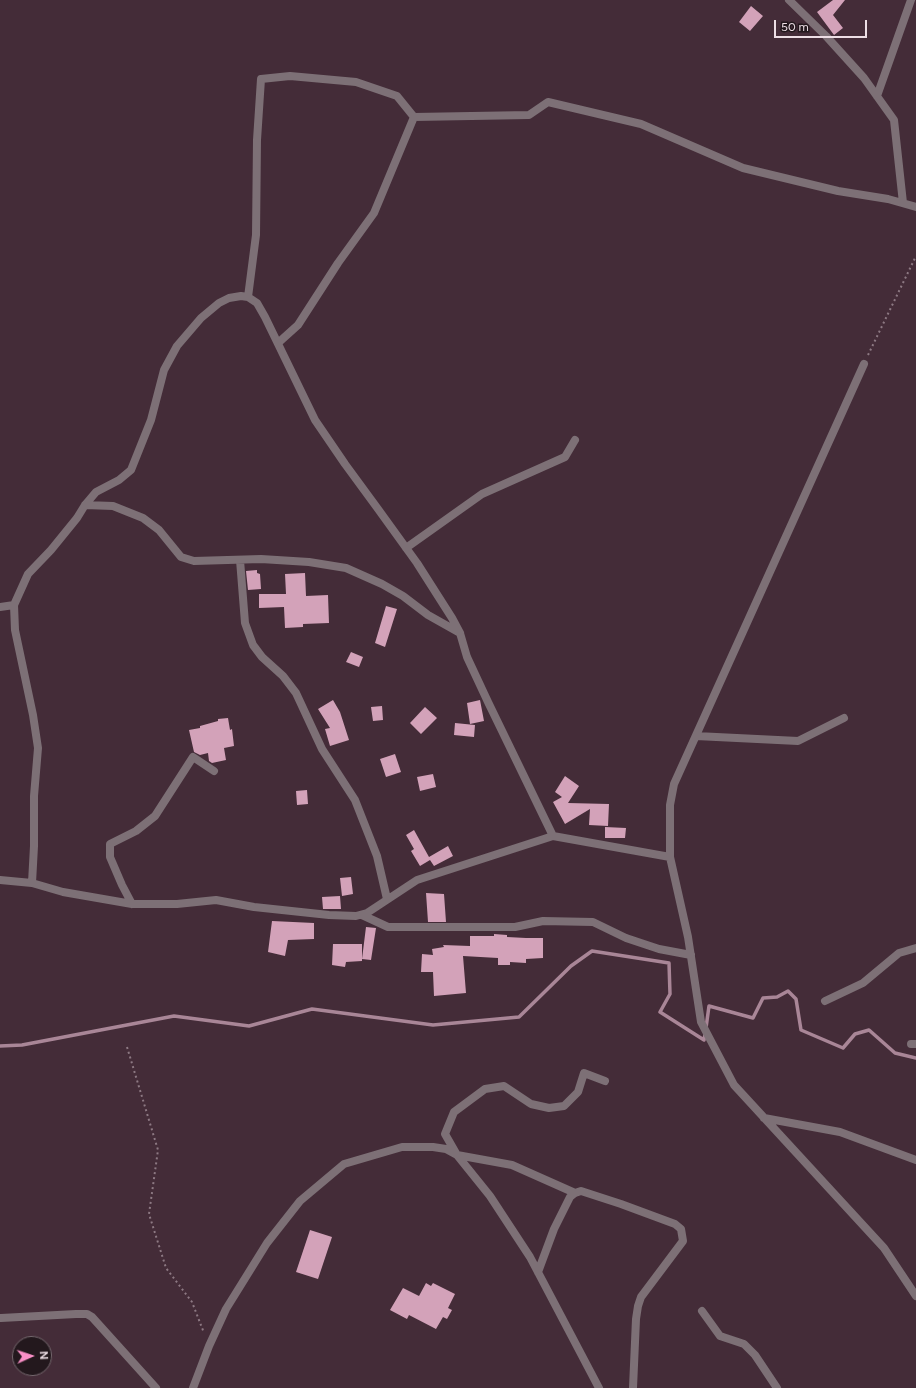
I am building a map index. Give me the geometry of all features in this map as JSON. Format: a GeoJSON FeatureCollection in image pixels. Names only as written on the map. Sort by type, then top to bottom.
{"type":"FeatureCollection","features":[{"type":"Feature","properties":{"kind":"street"},"geometry":{"type":"LineString","coordinates":[[789,0],[835,46],[864,78],[894,120],[902,203]]}},
{"type":"Feature","properties":{"kind":"street"},"geometry":{"type":"LineString","coordinates":[[877,96],[911,0]]}},
{"type":"Feature","properties":{"kind":"street"},"geometry":{"type":"LineString","coordinates":[[248,297],[256,235],[257,140],[261,79],[290,76],[356,82],[397,96],[414,117]]}},
{"type":"Feature","properties":{"kind":"street"},"geometry":{"type":"LineString","coordinates":[[414,117],[529,115],[548,102],[641,124],[743,168],[838,191],[888,199],[916,207]]}},
{"type":"Feature","properties":{"kind":"street"},"geometry":{"type":"LineString","coordinates":[[278,343],[298,325],[338,263],[374,214],[414,117]]}},
{"type":"Feature","properties":{"kind":"street"},"geometry":{"type":"LineString","coordinates":[[32,883],[34,796],[38,748],[33,715],[23,674],[15,630],[14,605],[28,574],[51,550],[96,492],[120,480],[131,470],[151,420],[164,370],[177,346],[201,318],[219,303],[229,298],[242,296],[248,297],[257,303],[266,317],[315,420],[406,548],[452,618],[460,633],[467,657],[488,702],[554,836]]}},
{"type":"Feature","properties":{"kind":"street"},"geometry":{"type":"LineString","coordinates":[[864,364],[674,784],[670,805],[670,857],[688,937],[701,1022],[734,1086],[884,1248],[916,1296]]}},
{"type":"Feature","properties":{"kind":"street"},"geometry":{"type":"LineString","coordinates":[[406,548],[482,494],[565,457],[575,440]]}},
{"type":"Feature","properties":{"kind":"street"},"geometry":{"type":"LineString","coordinates":[[85,505],[113,506],[143,518],[159,530],[181,557],[194,561],[261,559],[308,562],[346,568],[382,584],[404,596],[428,615],[460,633]]}},
{"type":"Feature","properties":{"kind":"street"},"geometry":{"type":"LineString","coordinates":[[240,560],[245,623],[253,645],[262,657],[283,676],[296,693],[322,749],[355,800],[377,856],[387,899]]}},
{"type":"Feature","properties":{"kind":"street"},"geometry":{"type":"LineString","coordinates":[[0,607],[14,605]]}},
{"type":"Feature","properties":{"kind":"street"},"geometry":{"type":"LineString","coordinates":[[696,736],[798,740],[844,718]]}},
{"type":"Feature","properties":{"kind":"street"},"geometry":{"type":"LineString","coordinates":[[132,904],[110,857],[110,844],[136,831],[155,816],[193,757],[214,771]]}},
{"type":"Feature","properties":{"kind":"street"},"geometry":{"type":"LineString","coordinates":[[362,915],[417,880],[554,836],[670,857]]}},
{"type":"Feature","properties":{"kind":"street"},"geometry":{"type":"LineString","coordinates":[[0,880],[32,883],[63,892],[132,904],[177,904],[216,900],[262,908],[330,915],[362,915],[388,927],[516,927],[543,921],[593,922],[626,938],[659,949],[691,955]]}},
{"type":"Feature","properties":{"kind":"street"},"geometry":{"type":"LineString","coordinates":[[825,1001],[863,983],[899,953],[916,948]]}},
{"type":"Feature","properties":{"kind":"street"},"geometry":{"type":"LineString","coordinates":[[599,1388],[530,1257],[490,1196],[457,1155],[445,1134],[454,1112],[485,1089],[504,1086],[530,1104],[549,1108],[564,1106],[578,1092],[584,1073],[605,1082]]}},
{"type":"Feature","properties":{"kind":"street"},"geometry":{"type":"LineString","coordinates":[[764,1118],[840,1132],[916,1160]]}},
{"type":"Feature","properties":{"kind":"street"},"geometry":{"type":"LineString","coordinates":[[193,1388],[209,1346],[226,1309],[267,1243],[300,1201],[344,1164],[402,1147],[433,1147],[446,1149],[457,1155],[512,1165],[575,1193]]}},
{"type":"Feature","properties":{"kind":"street"},"geometry":{"type":"LineString","coordinates":[[538,1272],[554,1229],[570,1197],[581,1191],[676,1224],[682,1229],[683,1241],[641,1297],[636,1319],[633,1388]]}},
{"type":"Feature","properties":{"kind":"street"},"geometry":{"type":"LineString","coordinates":[[702,1311],[720,1336],[744,1344],[755,1355],[777,1388]]}},
{"type":"Feature","properties":{"kind":"street"},"geometry":{"type":"LineString","coordinates":[[1,1318],[87,1314],[92,1317],[156,1388]]}},
{"type":"Feature","properties":{"kind":"path"},"geometry":{"type":"LineString","coordinates":[[864,364],[916,256]]}},
{"type":"Feature","properties":{"kind":"path"},"geometry":{"type":"LineString","coordinates":[[127,1047],[158,1150],[149,1214],[166,1268],[192,1302],[209,1346]]}},
{"type":"Feature","properties":{"kind":"building"},"geometry":{"type":"Polygon","coordinates":[[[833,0],[845,0],[833,15],[843,28],[834,35],[817,12],[833,0]]]}},
{"type":"Feature","properties":{"kind":"building"},"geometry":{"type":"Polygon","coordinates":[[[751,6],[763,16],[750,31],[739,22],[751,6]]]}},
{"type":"Feature","properties":{"kind":"building"},"geometry":{"type":"Polygon","coordinates":[[[257,570],[257,573],[260,574],[261,589],[248,590],[246,571],[257,570]]]}},
{"type":"Feature","properties":{"kind":"building"},"geometry":{"type":"Polygon","coordinates":[[[305,573],[306,596],[328,595],[329,623],[303,624],[303,627],[285,628],[284,607],[259,608],[259,594],[286,594],[285,574],[305,573]]]}},
{"type":"Feature","properties":{"kind":"building"},"geometry":{"type":"Polygon","coordinates":[[[386,606],[397,609],[385,647],[375,643],[386,606]]]}},
{"type":"Feature","properties":{"kind":"building"},"geometry":{"type":"Polygon","coordinates":[[[351,652],[363,657],[359,667],[346,662],[351,652]]]}},
{"type":"Feature","properties":{"kind":"building"},"geometry":{"type":"Polygon","coordinates":[[[333,700],[340,712],[349,740],[330,746],[325,729],[330,728],[318,709],[333,700]]]}},
{"type":"Feature","properties":{"kind":"building"},"geometry":{"type":"Polygon","coordinates":[[[480,700],[484,721],[470,724],[467,703],[480,700]]]}},
{"type":"Feature","properties":{"kind":"building"},"geometry":{"type":"Polygon","coordinates":[[[382,706],[383,720],[373,721],[371,707],[382,706]]]}},
{"type":"Feature","properties":{"kind":"building"},"geometry":{"type":"Polygon","coordinates":[[[425,707],[437,718],[421,734],[410,723],[425,707]]]}},
{"type":"Feature","properties":{"kind":"building"},"geometry":{"type":"Polygon","coordinates":[[[228,718],[230,730],[232,729],[234,746],[224,748],[226,760],[212,763],[209,761],[208,753],[200,755],[194,752],[189,730],[200,728],[200,726],[218,721],[218,719],[228,718]]]}},
{"type":"Feature","properties":{"kind":"building"},"geometry":{"type":"Polygon","coordinates":[[[455,723],[475,725],[474,737],[454,735],[455,723]]]}},
{"type":"Feature","properties":{"kind":"building"},"geometry":{"type":"Polygon","coordinates":[[[395,754],[401,772],[386,777],[380,759],[395,754]]]}},
{"type":"Feature","properties":{"kind":"building"},"geometry":{"type":"Polygon","coordinates":[[[433,774],[436,787],[420,791],[417,777],[433,774]]]}},
{"type":"Feature","properties":{"kind":"building"},"geometry":{"type":"Polygon","coordinates":[[[565,776],[579,786],[568,803],[609,804],[608,826],[589,825],[590,809],[565,824],[553,802],[562,797],[555,792],[565,776]]]}},
{"type":"Feature","properties":{"kind":"building"},"geometry":{"type":"Polygon","coordinates":[[[307,790],[308,804],[297,805],[296,791],[307,790]]]}},
{"type":"Feature","properties":{"kind":"building"},"geometry":{"type":"Polygon","coordinates":[[[605,827],[626,828],[625,838],[605,838],[605,827]]]}},
{"type":"Feature","properties":{"kind":"building"},"geometry":{"type":"Polygon","coordinates":[[[414,830],[429,857],[448,846],[453,856],[434,866],[430,860],[420,866],[411,851],[414,849],[406,835],[414,830]]]}},
{"type":"Feature","properties":{"kind":"building"},"geometry":{"type":"Polygon","coordinates":[[[351,877],[353,894],[342,896],[340,878],[351,877]]]}},
{"type":"Feature","properties":{"kind":"building"},"geometry":{"type":"Polygon","coordinates":[[[426,893],[444,894],[446,922],[428,922],[426,893]]]}},
{"type":"Feature","properties":{"kind":"building"},"geometry":{"type":"Polygon","coordinates":[[[340,896],[341,909],[323,909],[322,897],[340,896]]]}},
{"type":"Feature","properties":{"kind":"building"},"geometry":{"type":"Polygon","coordinates":[[[272,921],[314,923],[314,939],[288,940],[285,956],[268,952],[272,921]]]}},
{"type":"Feature","properties":{"kind":"building"},"geometry":{"type":"Polygon","coordinates":[[[366,927],[376,928],[371,960],[362,959],[366,927]]]}},
{"type":"Feature","properties":{"kind":"building"},"geometry":{"type":"Polygon","coordinates":[[[494,934],[507,935],[507,937],[543,938],[543,958],[526,959],[526,963],[510,962],[510,965],[498,965],[498,958],[463,956],[466,993],[434,996],[433,972],[421,972],[422,954],[433,955],[432,949],[444,947],[443,945],[470,946],[470,936],[494,936],[494,934]]]}},
{"type":"Feature","properties":{"kind":"building"},"geometry":{"type":"Polygon","coordinates":[[[333,944],[362,944],[362,961],[346,962],[345,967],[332,965],[333,944]]]}},
{"type":"Feature","properties":{"kind":"building"},"geometry":{"type":"Polygon","coordinates":[[[310,1230],[332,1237],[318,1279],[296,1272],[310,1230]]]}},
{"type":"Feature","properties":{"kind":"building"},"geometry":{"type":"Polygon","coordinates":[[[426,1283],[431,1286],[433,1283],[455,1294],[448,1308],[452,1310],[447,1319],[443,1317],[436,1329],[409,1315],[407,1319],[390,1310],[403,1288],[419,1296],[426,1283]]]}},
{"type":"Feature","properties":{"kind":"waterway"},"geometry":{"type":"LineString","coordinates":[[0,1046],[22,1045],[174,1016],[249,1026],[312,1009],[433,1025],[519,1017],[571,966],[592,951],[669,963],[670,994],[660,1012],[704,1040],[705,1034]]}},
{"type":"Feature","properties":{"kind":"waterway"},"geometry":{"type":"LineString","coordinates":[[706,1028],[709,1006],[753,1018],[763,998],[777,997],[788,991],[796,999],[801,1030],[843,1048],[855,1034],[869,1030],[895,1053],[916,1058]]}}]}
